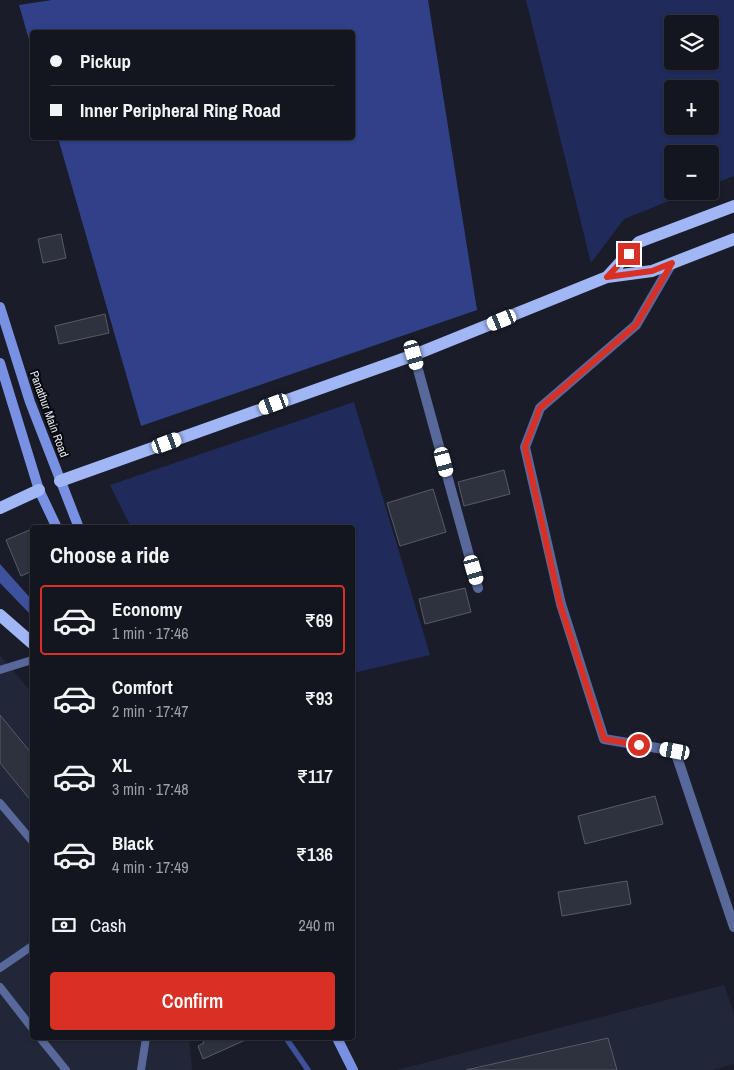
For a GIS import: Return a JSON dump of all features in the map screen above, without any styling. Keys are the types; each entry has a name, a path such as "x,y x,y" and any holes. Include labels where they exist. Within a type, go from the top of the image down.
{"main road":[{"path":"607,277 639,242 734,206"},
{"path":"60,481 414,355 607,277 652,271 734,239"},
{"path":"0,508 39,490"},
{"path":"0,615 30,642"}],"street":[{"path":"672,263 636,325 540,408 525,447 560,604 604,739 675,751 734,927"},
{"name":"Panathur Main Road","path":"0,307 30,402 78,525"},
{"path":"414,355 478,588"},
{"path":"0,363 39,490 56,525"},
{"path":"339,1040 353,1070"}],"lane":[{"path":"0,670 30,661"},
{"path":"0,803 30,839"},
{"path":"0,968 30,947"},
{"path":"0,987 30,1025"},
{"path":"42,1040 66,1070"},
{"path":"141,1070 146,1040"}],"shaded area":[{"path":"52,0 428,0 477,310 141,426 59,140 355,140 355,30 30,30 30,43 19,5"},
{"path":"526,0 734,0 734,176 719,182 719,145 664,145 664,200 672,200 624,219 591,263"},
{"path":"354,402 430,655 355,673 355,525 130,525 110,485"},
{"path":"0,564 30,598 30,614 0,583"},
{"path":"0,655 30,691 30,1040 189,1040 192,1070 0,1070"},
{"path":"724,985 734,1014 734,1064 713,1070 397,1070"}],"building":[{"path":"61,234 66,258 43,263 38,239"},
{"path":"105,314 109,333 59,344 55,326"},
{"path":"504,470 510,494 464,506 458,482"},
{"path":"433,489 446,532 400,546 387,503"},
{"path":"30,530 30,572 21,576 6,540"},
{"path":"465,588 471,612 425,624 419,599"},
{"path":"0,715 30,752 30,800 0,763"},
{"path":"655,796 663,824 585,844 578,816"},
{"path":"627,881 631,904 562,916 558,892"},
{"path":"608,1038 617,1070 466,1070"},
{"path":"202,1040 246,1040 203,1059 198,1046 204,1043"}],"waterway":[{"path":"287,1040 308,1070"}],"route":[{"path":"629,254 607,277 652,271 672,263 636,325 540,408 525,447 560,604 604,739 639,745"}]}
